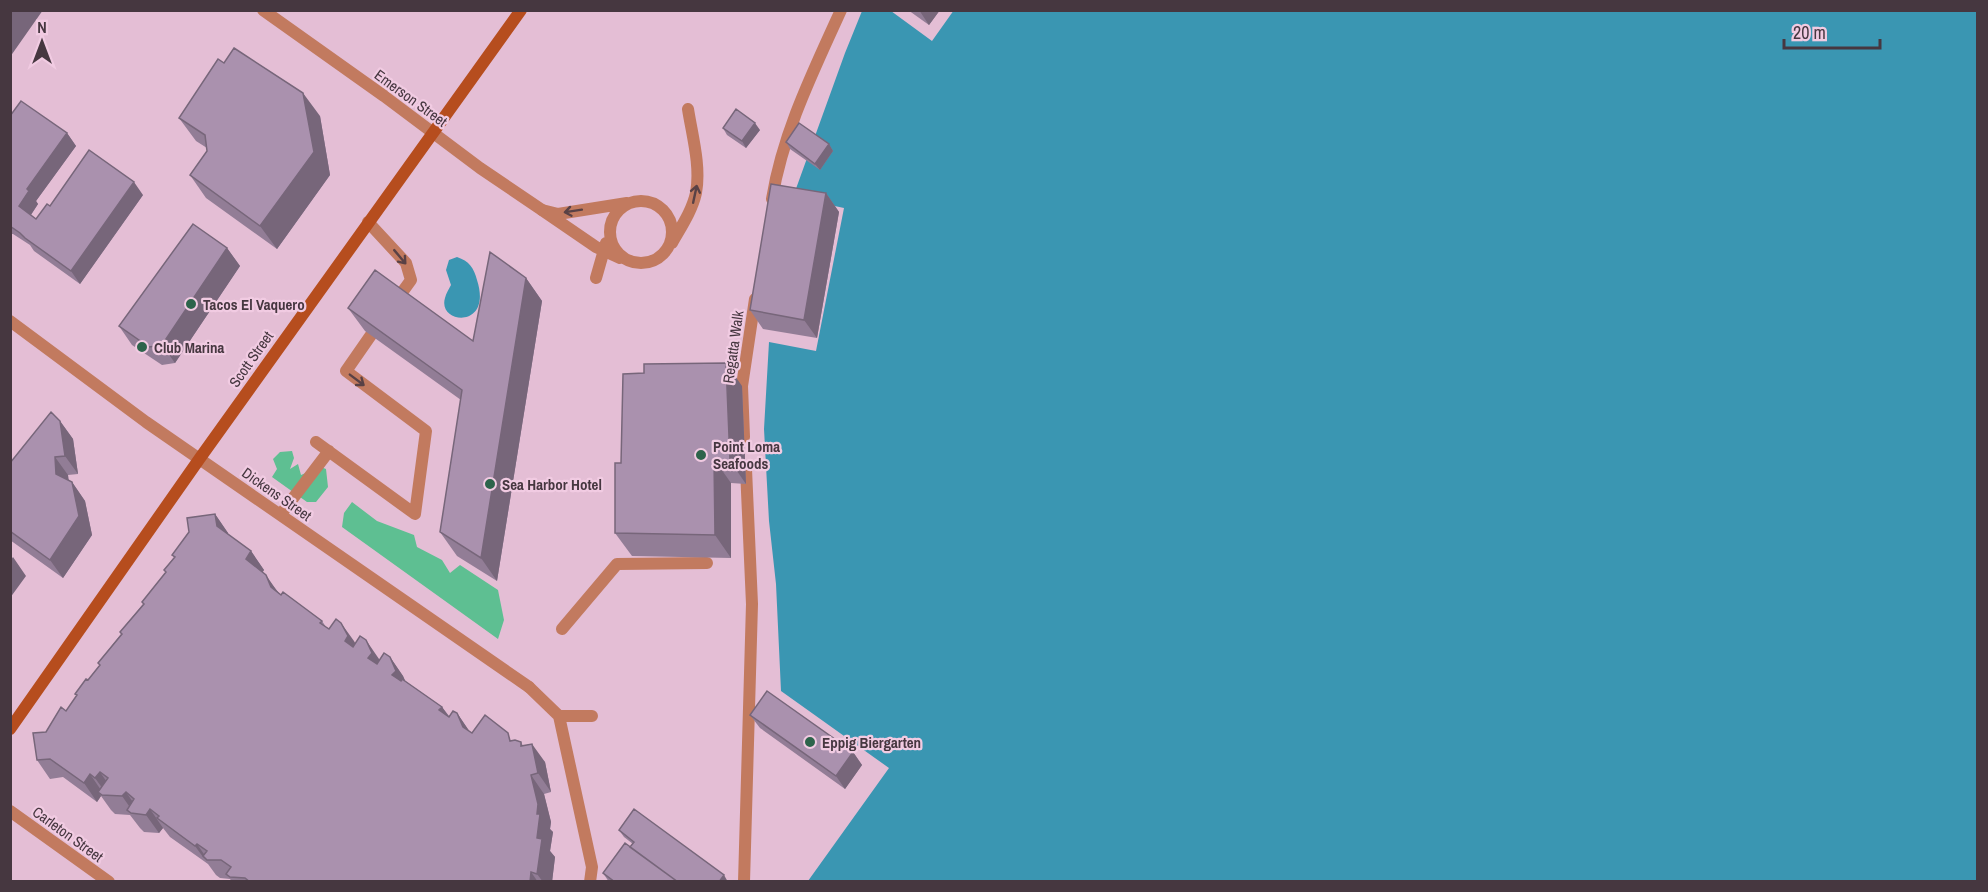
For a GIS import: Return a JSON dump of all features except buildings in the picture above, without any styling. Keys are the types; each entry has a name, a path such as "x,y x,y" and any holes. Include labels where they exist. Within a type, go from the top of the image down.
{"main road":[{"name":"Scott Street","path":"10,729 200,458 521,10"}],"street":[{"name":"Emerson Street","path":"263,10 542,210 604,250 627,261"},
{"path":"771,207 779,164 798,107 841,10"},
{"path":"609,230 611,242 617,253 627,261 639,264 651,262 662,256 669,247 688,214 696,191 697,169 688,109"},
{"path":"542,210 558,214 631,202 650,202 665,211 671,222 673,234 669,247"},
{"path":"580,235 594,258 596,278 616,213 631,202"},
{"path":"368,222 406,263 411,280 398,298"},
{"name":"Regatta Walk","path":"744,882 752,604 742,386 757,288"},
{"name":"Dickens Street","path":"10,321 146,422 529,687 559,716"},
{"path":"316,442 415,514 426,431 346,371 371,336"},
{"path":"281,514 329,451"},
{"path":"562,628 617,564 707,563"},
{"path":"590,882 592,867 559,716 591,716"},
{"name":"Carleton Street","path":"10,811 109,882"}],"green space":[{"path":"292,451 294,458 290,469 298,464 301,475 308,472 313,464 326,469 328,487 316,502 307,502 272,477 277,469 273,459 280,452"},
{"path":"352,502 377,521 414,535 417,547 442,560 450,573 460,565 498,590 504,620 498,639 342,527 344,513"}],"water":[{"path":"954,10 1977,11 1977,881 808,881 889,768 781,691 776,584 769,521 764,429 769,342 816,351 844,208 793,197 862,11 891,11 932,41"},
{"path":"457,257 473,269 480,296 478,308 472,315 464,318 449,313 445,307 445,296 451,285 446,270 449,260"}],"place":[{"name":"Tacos El Vaquero","path":"191,304"},
{"name":"Club Marina","path":"142,347"},
{"name":"Point Loma Seafoods","path":"701,455"},
{"name":"Sea Harbor Hotel","path":"490,484"},
{"name":"Eppig Biergarten","path":"810,742"}]}
